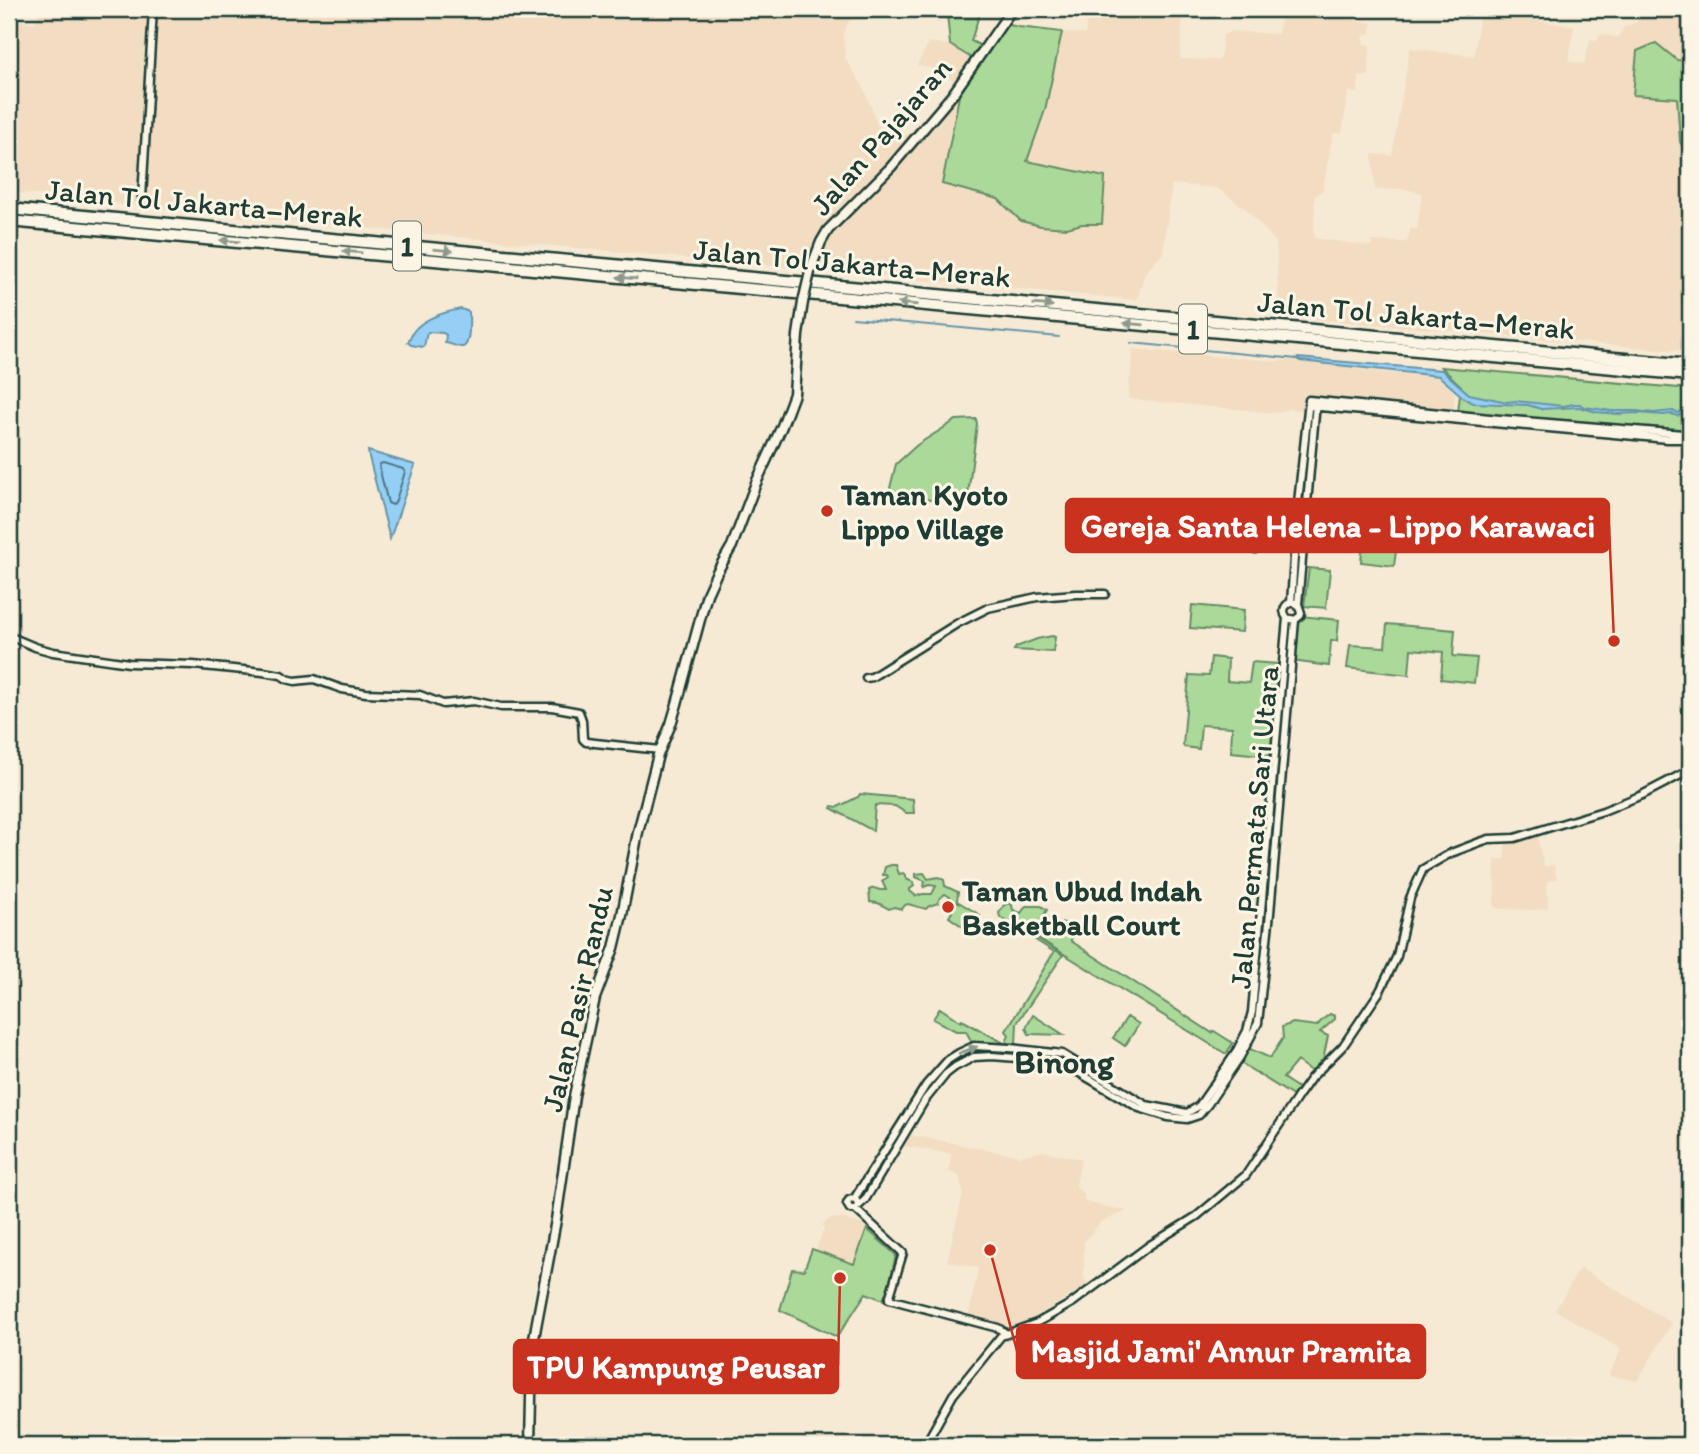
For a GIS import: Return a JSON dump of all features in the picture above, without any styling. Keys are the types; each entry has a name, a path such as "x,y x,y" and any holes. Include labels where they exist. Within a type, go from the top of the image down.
{"highway":[{"name":"Jalan Tol Jakarta–Merak","path":"9,209 1690,365"},
{"name":"Jalan Tol Jakarta–Merak","path":"9,221 1690,375"}],"main road":[{"name":"Jalan Pajajaran","path":"717,572 732,547 794,394 803,302 811,268 821,242 828,230 891,167 953,94 1012,9"},
{"name":"Jalan Pasir Randu","path":"530,1445 534,1340 556,1220 574,1096 595,998 614,948 638,832 660,750 671,724 701,612 717,572"}],"street":[{"path":"142,198 153,9"},
{"path":"1294,604 1284,608 1284,614 1291,619 1300,617 1301,613 1294,604 1314,404 1688,435"},
{"path":"866,678 872,677 958,623 988,608 1046,595 1105,594"},
{"name":"Jalan Permata Sari Utara","path":"1097,1075 1139,1108 1187,1119 1199,1115 1208,1104 1240,1057 1249,1034 1258,1023 1291,619"},
{"path":"9,636 53,652 129,663 263,672 295,681 319,681 344,690 380,695 420,695 451,705 474,701 501,707 552,707 577,711 581,716 585,741 660,750"},
{"path":"925,1445 953,1395 1004,1335 1037,1323 1072,1303 1150,1245 1197,1216 1246,1174 1311,1078 1343,1046 1380,991 1397,956 1410,898 1423,869 1451,853 1489,839 1515,838 1603,811 1642,795 1690,770"},
{"path":"1004,1335 998,1328 889,1299 902,1252 856,1204 865,1200 931,1079 948,1060 959,1053 974,1046 1062,1054 1097,1075"},
{"path":"1009,1057 1010,1048"},
{"path":"923,1098 955,1067 976,1057 1056,1061 1097,1075"},
{"path":"948,1060 955,1067"},
{"path":"1690,1412 1690,1445"}],"shaded area":[{"path":"41,9 856,9 843,33 846,60 863,86 878,125 885,132 897,136 908,134 942,104 956,82 932,69 917,65 929,42 950,45 978,62 942,183 998,199 1021,221 1067,228 1101,223 1027,162 1045,110 1062,32 1085,34 1088,9 1174,9 1172,14 1183,15 1180,59 1220,60 1223,35 1231,31 1278,34 1281,16 1332,16 1372,23 1371,33 1364,36 1363,44 1370,45 1369,76 1359,77 1358,93 1348,92 1342,133 1333,133 1323,190 1315,196 1314,238 1371,246 1372,241 1407,242 1410,229 1417,229 1422,193 1403,189 1375,190 1372,154 1392,155 1410,48 1474,56 1480,12 1574,26 1569,61 1584,64 1590,39 1598,40 1600,34 1618,37 1624,27 1637,22 1637,9 1666,9 1664,14 1674,19 1690,19 1690,61 1677,60 1656,43 1633,95 1677,98 1680,142 1690,159 1690,286 1686,289 1679,351 1279,316 1276,242 1246,209 1217,188 1172,184 1163,254 1145,273 1137,300 242,217 9,192 9,19 35,23"},
{"path":"1133,349 1276,361 1295,360 1439,377 1455,393 1454,409 1307,396 1302,410 1289,409 1275,413 1128,399"},
{"path":"1537,835 1544,866 1554,865 1557,879 1547,881 1548,908 1533,910 1494,907 1495,859 1505,859 1505,844"},
{"path":"911,1135 1020,1156 1043,1151 1081,1159 1076,1187 1084,1194 1085,1202 1127,1211 1101,1222 1084,1242 1084,1279 1090,1285 1027,1323 1001,1327 968,1318 978,1268 947,1261 963,1193 959,1176 949,1172 951,1154 904,1146"},
{"path":"839,1218 862,1224 867,1229 854,1264 816,1250 824,1228 822,1225 829,1219"},
{"path":"1580,1268 1672,1323 1637,1381 1610,1376 1620,1352 1619,1348 1555,1310"}],"green space":[{"path":"934,9 981,9 971,41 988,49 1005,24 1062,32 1045,110 1027,161 1105,177 1102,224 1082,224 1067,228 1021,221 998,199 942,184 960,91 978,62 950,45 947,14 931,16"},
{"path":"1656,43 1677,60 1690,61 1690,159 1680,142 1677,98 1633,95 1637,51"},
{"path":"1441,367 1690,389 1690,430 1458,412 1461,386"},
{"path":"976,419 967,503 888,496 896,464 917,445 956,420"},
{"path":"1168,502 1289,512 1287,534 1259,532 1256,554 1223,550 1225,528 1165,523"},
{"path":"1331,519 1408,526 1406,545 1397,544 1394,566 1361,562 1363,542 1328,538"},
{"path":"1309,568 1330,570 1326,608 1304,606"},
{"path":"1192,605 1244,610 1242,632 1190,628"},
{"path":"1300,616 1339,620 1337,641 1331,641 1329,666 1291,661 1295,620"},
{"path":"1387,624 1455,630 1453,656 1477,658 1474,683 1441,679 1443,652 1411,649 1409,675 1347,668 1350,645 1385,647"},
{"path":"1055,637 1053,652 1014,650 1037,639"},
{"path":"1211,657 1228,659 1227,681 1249,683 1252,662 1278,664 1271,756 1231,752 1232,727 1201,725 1199,749 1184,747 1189,675 1209,676"},
{"path":"860,794 913,799 914,813 906,813 895,806 875,805 873,831 831,808 838,807"},
{"path":"896,865 899,874 903,873 906,879 913,882 914,886 910,891 916,896 932,894 936,886 924,887 925,881 916,877 916,874 924,873 928,879 938,877 944,880 945,886 958,892 957,901 980,915 969,931 949,917 952,912 942,905 950,897 945,894 938,903 926,909 908,904 902,909 889,909 870,902 869,890 886,890 882,881 888,877 883,875 885,867"},
{"path":"1009,903 1013,910 1021,913 1026,906 1041,906 1047,910 1044,915 1048,918 1054,917 1055,924 1065,923 1077,929 1071,941 1212,1033 1214,1031 1233,1043 1226,1054 1020,927 1063,955 1017,1023 1016,1044 1006,1043 1009,1035 1006,1031 1054,952 1000,917 999,913 1004,905"},
{"path":"940,1008 961,1022 962,1020 1004,1043 972,1043 966,1031 956,1031 933,1019"},
{"path":"1330,1014 1335,1016 1335,1019 1320,1032 1328,1036 1323,1060 1312,1072 1297,1061 1283,1078 1298,1088 1293,1096 1239,1062 1248,1048 1270,1058 1283,1038 1282,1027 1293,1023 1317,1026"},
{"path":"1033,1015 1064,1035 1029,1034 1026,1028"},
{"path":"1127,1017 1139,1024 1125,1046 1113,1038"},
{"path":"867,1229 896,1255 883,1300 866,1293 837,1337 780,1310 792,1269 804,1270 812,1249 854,1264"}],"water":[{"path":"461,309 469,312 468,336 463,347 445,343 446,335 443,333 428,332 423,347 408,342 417,327 428,319"},
{"path":"1298,358 1442,370 1469,394 1507,402 1563,406 1580,404 1612,411 1690,411 1677,416 1618,414 1580,407 1541,409 1528,405 1473,403 1439,376 1300,361"},
{"path":"368,451 415,465 390,539 369,457"}],"waterway":[{"path":"853,318 1059,337"},
{"path":"1131,343 1297,359"}],"place":[{"name":"Taman Kyoto Lippo Village","path":"827,511"},
{"name":"Gereja Santa Helena - Lippo Karawaci","path":"1614,641"},
{"name":"Taman Ubud Indah Basketball Court","path":"948,907"},
{"name":"Masjid Jami' Annur Pramita","path":"990,1250"},
{"name":"TPU Kampung Peusar","path":"840,1278"}],"district":[{"name":"Binong","path":"1064,1061"}]}
